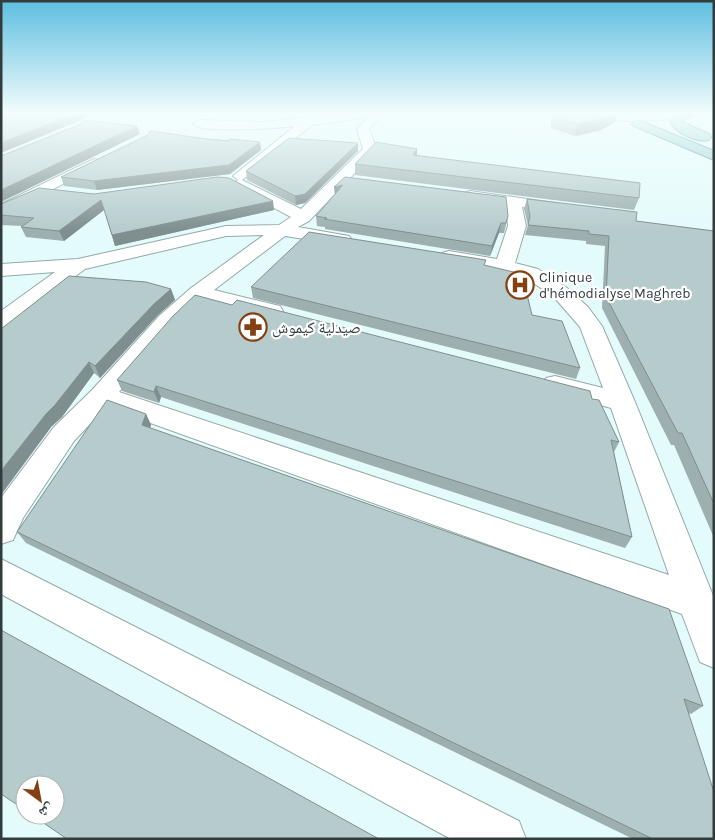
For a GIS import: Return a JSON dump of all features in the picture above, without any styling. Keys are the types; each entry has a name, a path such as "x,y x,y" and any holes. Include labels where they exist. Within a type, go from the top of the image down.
{"street":[{"path":"268,152 230,181 303,217"},
{"path":"1,530 10,512 64,434 101,396 167,321 198,292 282,230 303,217 367,152"},
{"path":"1,210 110,155"},
{"path":"340,179 359,181"},
{"path":"41,190 69,194"},
{"path":"453,193 581,210"},
{"path":"504,266 517,226 514,201"},
{"path":"1,270 78,265 226,231 251,229 282,230 369,244"},
{"path":"427,254 519,269 542,279 560,292 591,326 622,402 714,648"},
{"path":"1,321 78,265"},
{"path":"1,278 28,300"},
{"path":"198,292 294,317"},
{"path":"535,379 622,402"},
{"path":"101,396 695,601"},
{"path":"1,575 501,839"}],"building":[{"path":"11,152 81,152 1,190 1,156"},
{"path":"112,152 246,152 229,165 94,181 61,177"},
{"path":"270,152 348,152 305,194 295,196 246,171"},
{"path":"366,152 415,152 413,155 640,183 639,198 355,164"},
{"path":"217,177 229,178 273,201 112,235 101,200 59,231 21,227 34,218 1,215 1,204 39,188 94,194"},
{"path":"345,177 506,197 508,216 506,223 501,223 492,246 324,219 327,218 316,216 343,185 334,187"},
{"path":"527,199 637,212 636,221 714,231 714,504 682,433 678,433 606,297 609,236 589,234 589,231 528,225 530,216"},
{"path":"309,232 486,260 484,265 522,274 532,315 562,321 580,368 251,287"},
{"path":"69,276 146,282 171,289 154,304 95,366 89,362 1,471 1,329"},
{"path":"195,295 232,305 237,300 590,391 592,399 599,400 619,442 611,440 632,537 156,386 154,392 117,380 173,316"},
{"path":"107,400 146,414 142,425 669,609 703,706 684,699 714,792 714,839 653,839 17,532"},
{"path":"1,630 379,839 67,839 47,825 65,825 65,775 15,775 15,803 1,794"}],"place":[{"name":"Clinique d'hémodialyse Maghreb","path":"520,285"},
{"name":"صيدلية كيموش","path":"253,327"}]}
